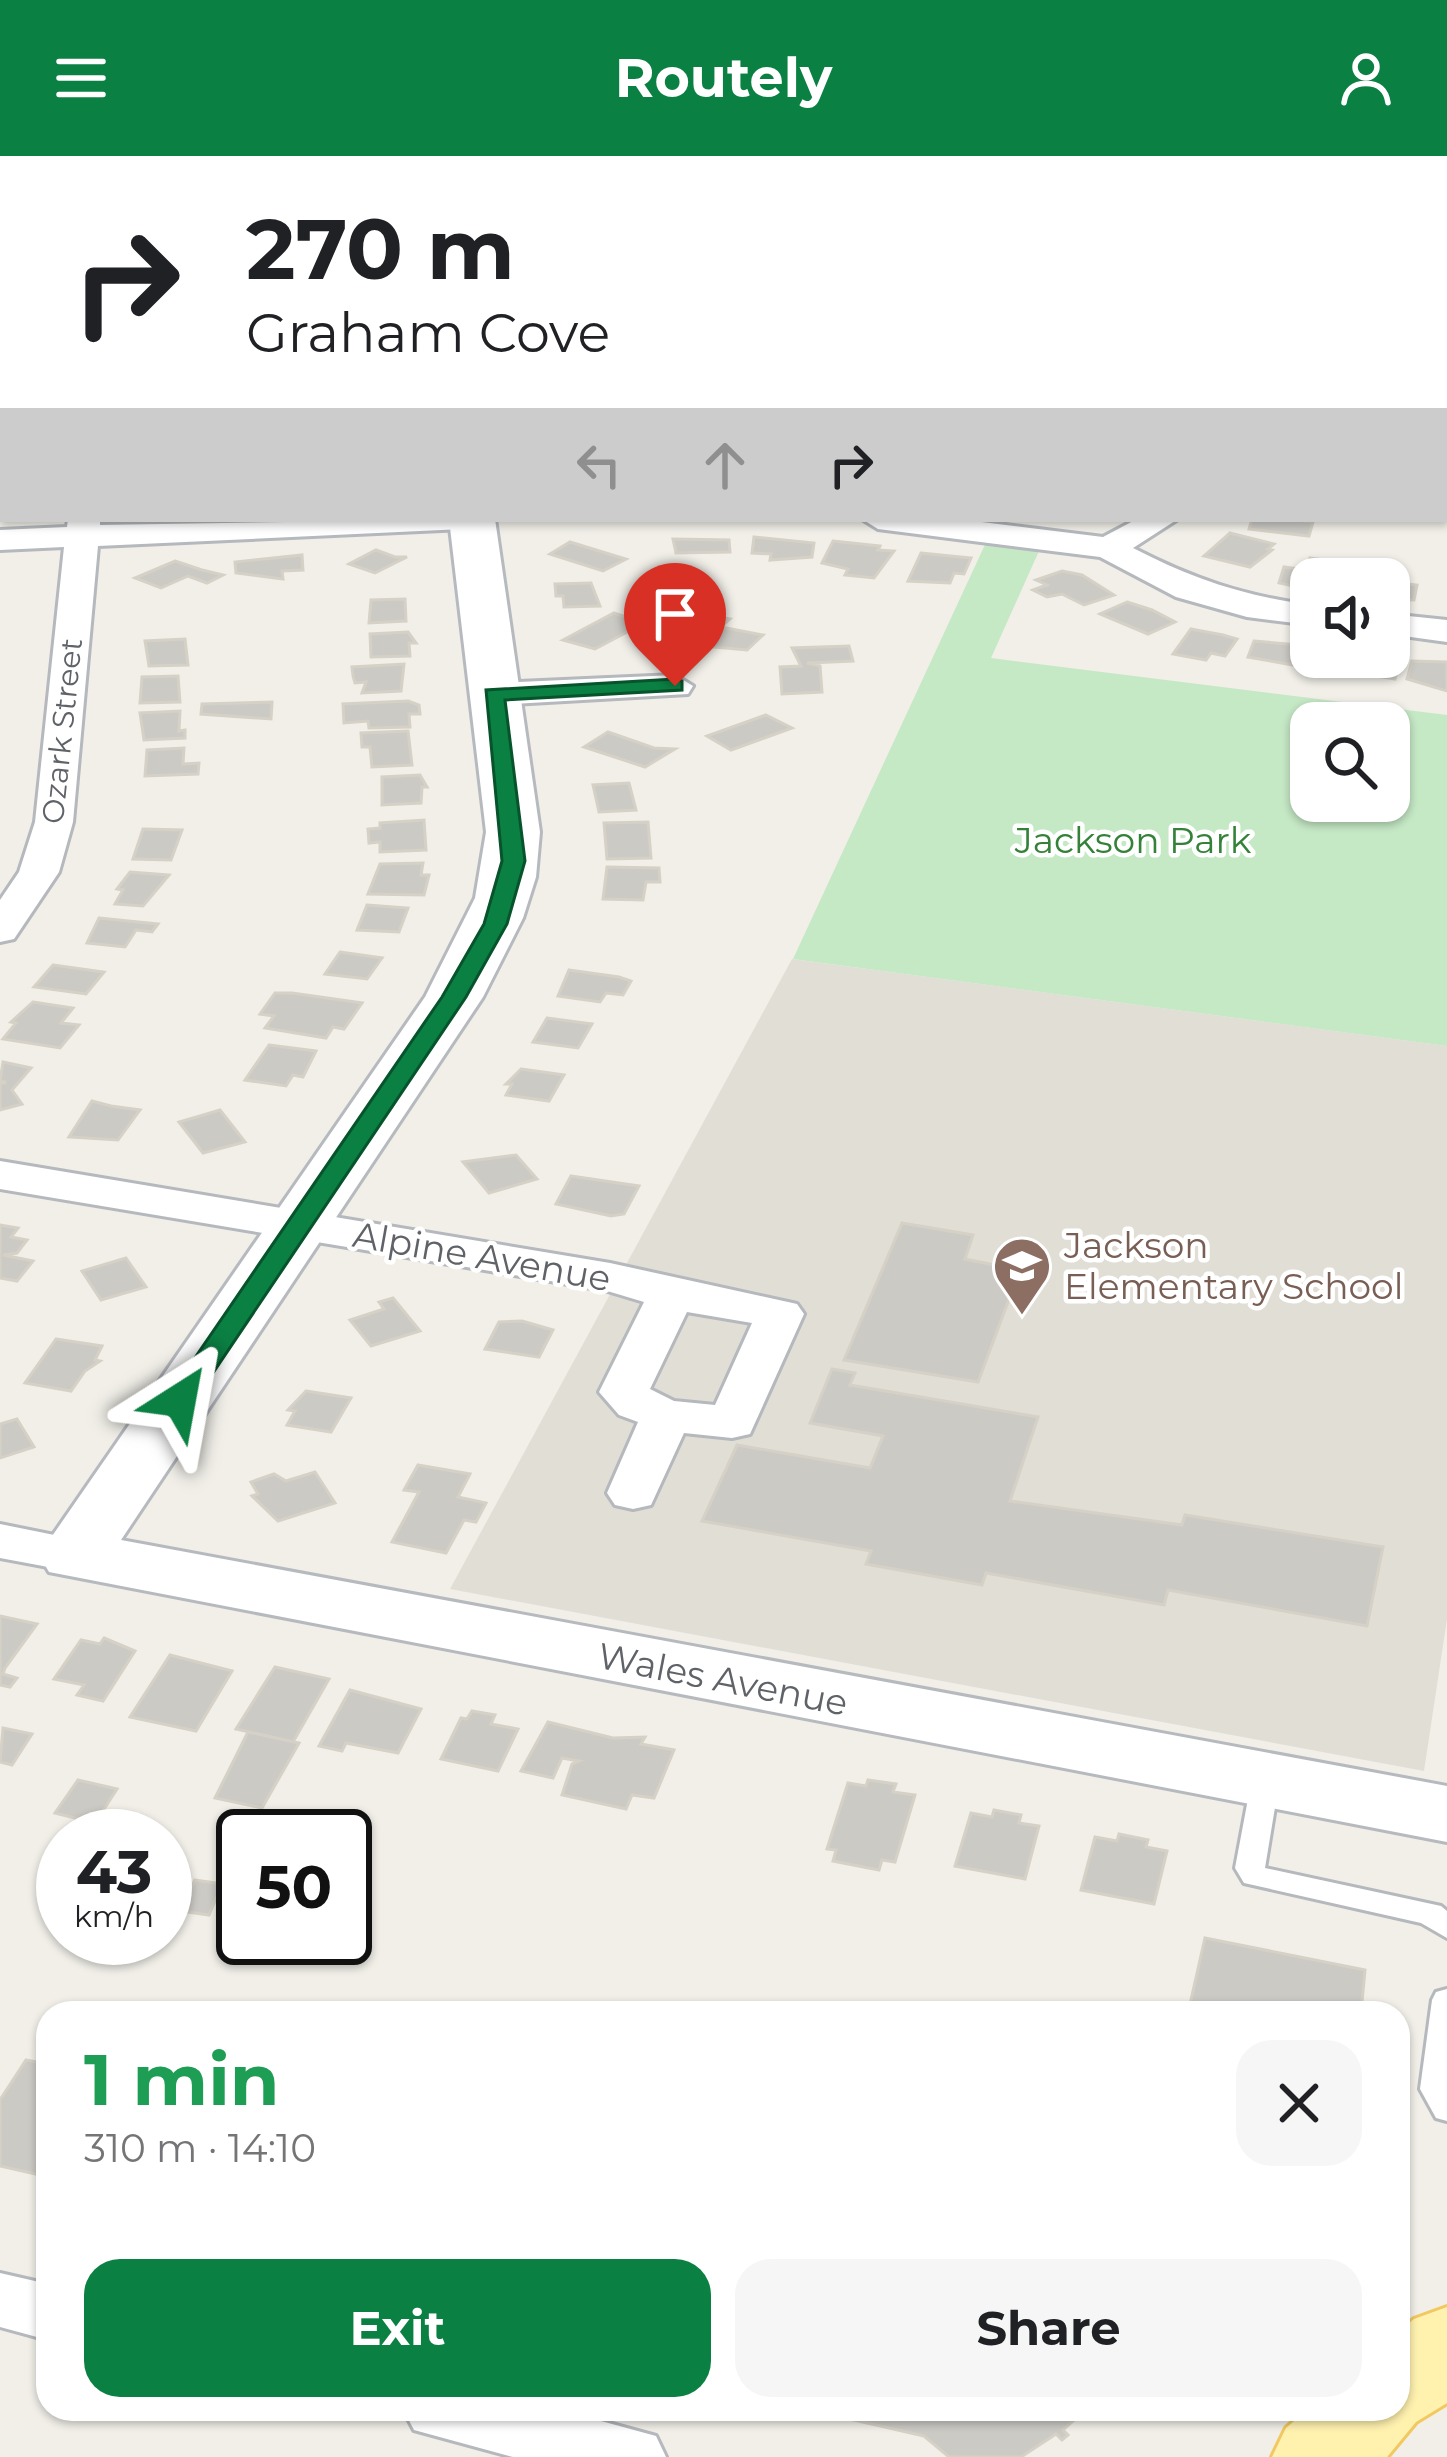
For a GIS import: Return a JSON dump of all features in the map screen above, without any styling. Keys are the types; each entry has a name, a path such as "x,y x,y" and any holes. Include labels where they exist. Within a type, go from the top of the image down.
{"main road":[{"path":"75,1555 454,997 501,908 514,861 513,832 472,522"},
{"name":"Wales Avenue","path":"75,1555 1265,1784 1447,1814"},
{"path":"1410,2378 1447,2346"},
{"path":"1320,2457 1361,2421"}],"street":[{"path":"0,540 83,527 320,522"},
{"path":"902,522 1108,548 1188,590 1247,607 1290,612"},
{"path":"1108,548 1156,522"},
{"name":"Ozark Street","path":"0,930 38,872 54,822 83,527"},
{"path":"1410,627 1447,631"},
{"path":"494,694 675,686"},
{"name":"Alpine Avenue","path":"0,1174 610,1276 671,1295 780,1314 732,1423 666,1415"},
{"path":"633,1493 666,1415 637,1404 624,1392 671,1295"},
{"name":"Wales Avenue","path":"0,1541 75,1555"},
{"path":"0,2300 36,2309"},
{"path":"486,2421 631,2457"}],"lane":[{"path":"1265,1784 1250,1868 1254,1876 1430,1914 1447,1927"},
{"path":"1447,2000 1436,2089 1447,2109"}],"shaded area":[{"name":"Jackson Elementary School","path":"792,959 1447,1046 1447,1619 1424,1771 450,1589"}],"green space":[{"name":"Jackson Park","path":"989,536 1043,542 991,658 1343,702 1290,702 1290,822 1410,822 1410,710 1447,715 1447,1046 793,959"}],"building":[{"path":"1251,522 1313,522 1309,536 1249,529"},
{"path":"1230,533 1274,544 1250,567 1204,556"},
{"path":"754,537 814,543 812,557 770,560 771,554 752,553"},
{"path":"673,539 729,540 730,552 676,553"},
{"path":"833,541 894,551 874,578 845,575 848,569 822,563"},
{"path":"570,542 626,559 603,571 550,554"},
{"path":"376,550 407,557 375,573 349,564"},
{"path":"921,553 971,558 964,574 954,573 950,583 908,581"},
{"path":"302,555 303,570 282,571 283,579 236,573 235,562"},
{"path":"175,561 223,575 207,583 188,576 161,588 135,578"},
{"path":"1284,567 1290,568 1290,585 1279,583"},
{"path":"1062,571 1082,575 1114,595 1084,605 1062,594 1047,597 1033,590 1047,585 1036,580"},
{"path":"591,583 600,606 564,607 563,596 556,596 555,584"},
{"path":"405,599 406,621 369,623 371,600"},
{"path":"1127,602 1175,622 1148,634 1100,614"},
{"path":"614,613 644,623 595,649 563,640"},
{"path":"697,613 730,619 721,627 763,635 747,650 703,646 707,642 686,638 697,627 685,624"},
{"path":"1191,629 1237,639 1225,656 1211,653 1206,660 1173,654"},
{"path":"408,632 416,643 409,643 410,656 371,657 370,634"},
{"path":"185,639 188,665 149,666 145,641"},
{"path":"1254,641 1290,644 1290,665 1248,657"},
{"path":"849,646 853,661 807,663 820,666 822,692 782,694 780,667 801,666 792,648"},
{"path":"1412,661 1447,662 1447,691 1407,679"},
{"path":"404,664 401,691 362,693 366,682 355,683 352,667"},
{"path":"178,676 180,702 140,703 142,677"},
{"path":"408,701 419,705 420,714 409,714 410,727 344,723 343,704"},
{"path":"272,702 271,719 201,714 202,704"},
{"path":"180,711 179,731 185,730 185,738 144,740 140,713"},
{"path":"766,715 792,728 731,750 707,736"},
{"path":"408,731 412,765 372,767 370,747 362,747 361,733"},
{"path":"608,732 654,748 675,749 645,767 584,747"},
{"path":"184,748 183,764 199,763 198,774 145,776 147,750"},
{"path":"420,775 427,787 422,787 421,803 382,805 382,777"},
{"path":"629,783 636,810 599,812 593,785"},
{"path":"424,820 426,850 380,852 380,842 369,843 368,829 380,828 380,823"},
{"path":"648,822 651,858 607,859 604,823"},
{"path":"143,829 182,830 171,860 133,859"},
{"path":"423,863 421,875 429,875 424,895 368,894 380,864"},
{"path":"607,867 659,868 660,882 646,882 643,900 603,899"},
{"path":"130,872 169,875 143,906 115,904 123,890 117,889"},
{"path":"367,905 408,908 399,932 357,930"},
{"path":"99,918 158,924 152,932 136,930 125,947 87,943"},
{"path":"340,952 382,958 367,979 325,974"},
{"path":"53,965 104,972 86,994 34,987"},
{"path":"569,970 631,981 623,995 606,993 600,1002 558,996"},
{"path":"275,993 362,1003 344,1029 333,1027 326,1038 265,1028 274,1016 260,1014"},
{"path":"33,1002 73,1008 61,1023 79,1025 60,1048 3,1039 16,1023 11,1022"},
{"path":"547,1018 592,1024 578,1048 533,1042"},
{"path":"269,1045 316,1051 303,1077 293,1075 286,1086 245,1080"},
{"path":"3,1062 31,1068 12,1090 22,1104 0,1110 0,1084 6,1082 0,1081"},
{"path":"521,1069 564,1075 549,1101 506,1095 512,1084 506,1084"},
{"path":"92,1101 140,1110 118,1140 69,1137"},
{"path":"220,1110 245,1142 203,1153 179,1122"},
{"path":"516,1155 537,1179 489,1193 463,1162"},
{"path":"571,1176 639,1186 624,1214 611,1216 556,1204"},
{"path":"902,1223 973,1235 965,1259 1020,1270 978,1382 844,1360"},
{"path":"0,1225 18,1228 11,1237 27,1240 17,1253 3,1255 33,1261 17,1281 0,1278"},
{"path":"126,1258 146,1287 101,1300 82,1271"},
{"path":"393,1298 420,1331 371,1346 350,1320 384,1309 379,1302"},
{"path":"522,1321 553,1330 539,1357 485,1349 499,1322"},
{"path":"56,1339 102,1346 95,1360 100,1361 85,1371 71,1391 25,1383"},
{"path":"832,1369 855,1373 850,1385 1038,1417 1010,1501 1182,1525 1185,1515 1383,1547 1367,1626 1168,1590 1164,1605 986,1573 982,1585 866,1564 871,1551 702,1521 737,1445 870,1468 883,1436 810,1423"},
{"path":"306,1391 351,1398 331,1432 287,1425 295,1411 288,1410"},
{"path":"17,1419 34,1447 0,1458 0,1424"},
{"path":"418,1465 470,1474 458,1497 486,1503 476,1522 464,1520 446,1553 392,1542 419,1492 404,1490"},
{"path":"315,1472 335,1503 278,1521 252,1496 258,1494 251,1482 274,1474 286,1481"},
{"path":"0,1616 37,1624 5,1668 3,1674 17,1678 10,1687 0,1685"},
{"path":"104,1638 135,1651 103,1701 77,1695 84,1685 54,1679 81,1640 100,1644"},
{"path":"170,1655 232,1671 196,1731 130,1717"},
{"path":"275,1667 329,1679 293,1742 236,1729"},
{"path":"350,1690 421,1709 398,1753 346,1743 342,1751 319,1746"},
{"path":"472,1711 495,1715 491,1724 518,1729 498,1771 441,1759 461,1718 467,1719"},
{"path":"548,1722 613,1738 645,1737 641,1744 674,1750 654,1798 632,1795 626,1809 562,1795 572,1764 579,1761 562,1758 553,1778 521,1771"},
{"path":"3,1728 32,1734 12,1765 0,1762"},
{"path":"248,1732 299,1743 262,1808 215,1798"},
{"path":"78,1780 117,1789 104,1809 58,1809"},
{"path":"868,1780 896,1784 893,1792 915,1795 895,1862 882,1860 879,1870 833,1861 836,1850 827,1849 848,1783 866,1786"},
{"path":"994,1810 1021,1815 1019,1823 1039,1826 1025,1879 955,1866 971,1813 992,1817"},
{"path":"1119,1834 1148,1840 1146,1847 1167,1851 1154,1904 1081,1890 1095,1837 1117,1841"},
{"path":"195,1880 216,1883 209,1915 192,1913"},
{"path":"1205,1938 1365,1970 1362,2001 1191,2001"},
{"path":"26,2060 36,2062 36,2174 0,2166 0,2100"},
{"path":"858,2421 1073,2421 1063,2430 1068,2435 1062,2440 1056,2434 1021,2457 949,2457 924,2436"}],"place":[{"name":"Jackson Elementary School","path":"1022,1317"}],"route":[{"path":"180,1400 454,997 496,924 514,861 494,694 675,686"}]}
